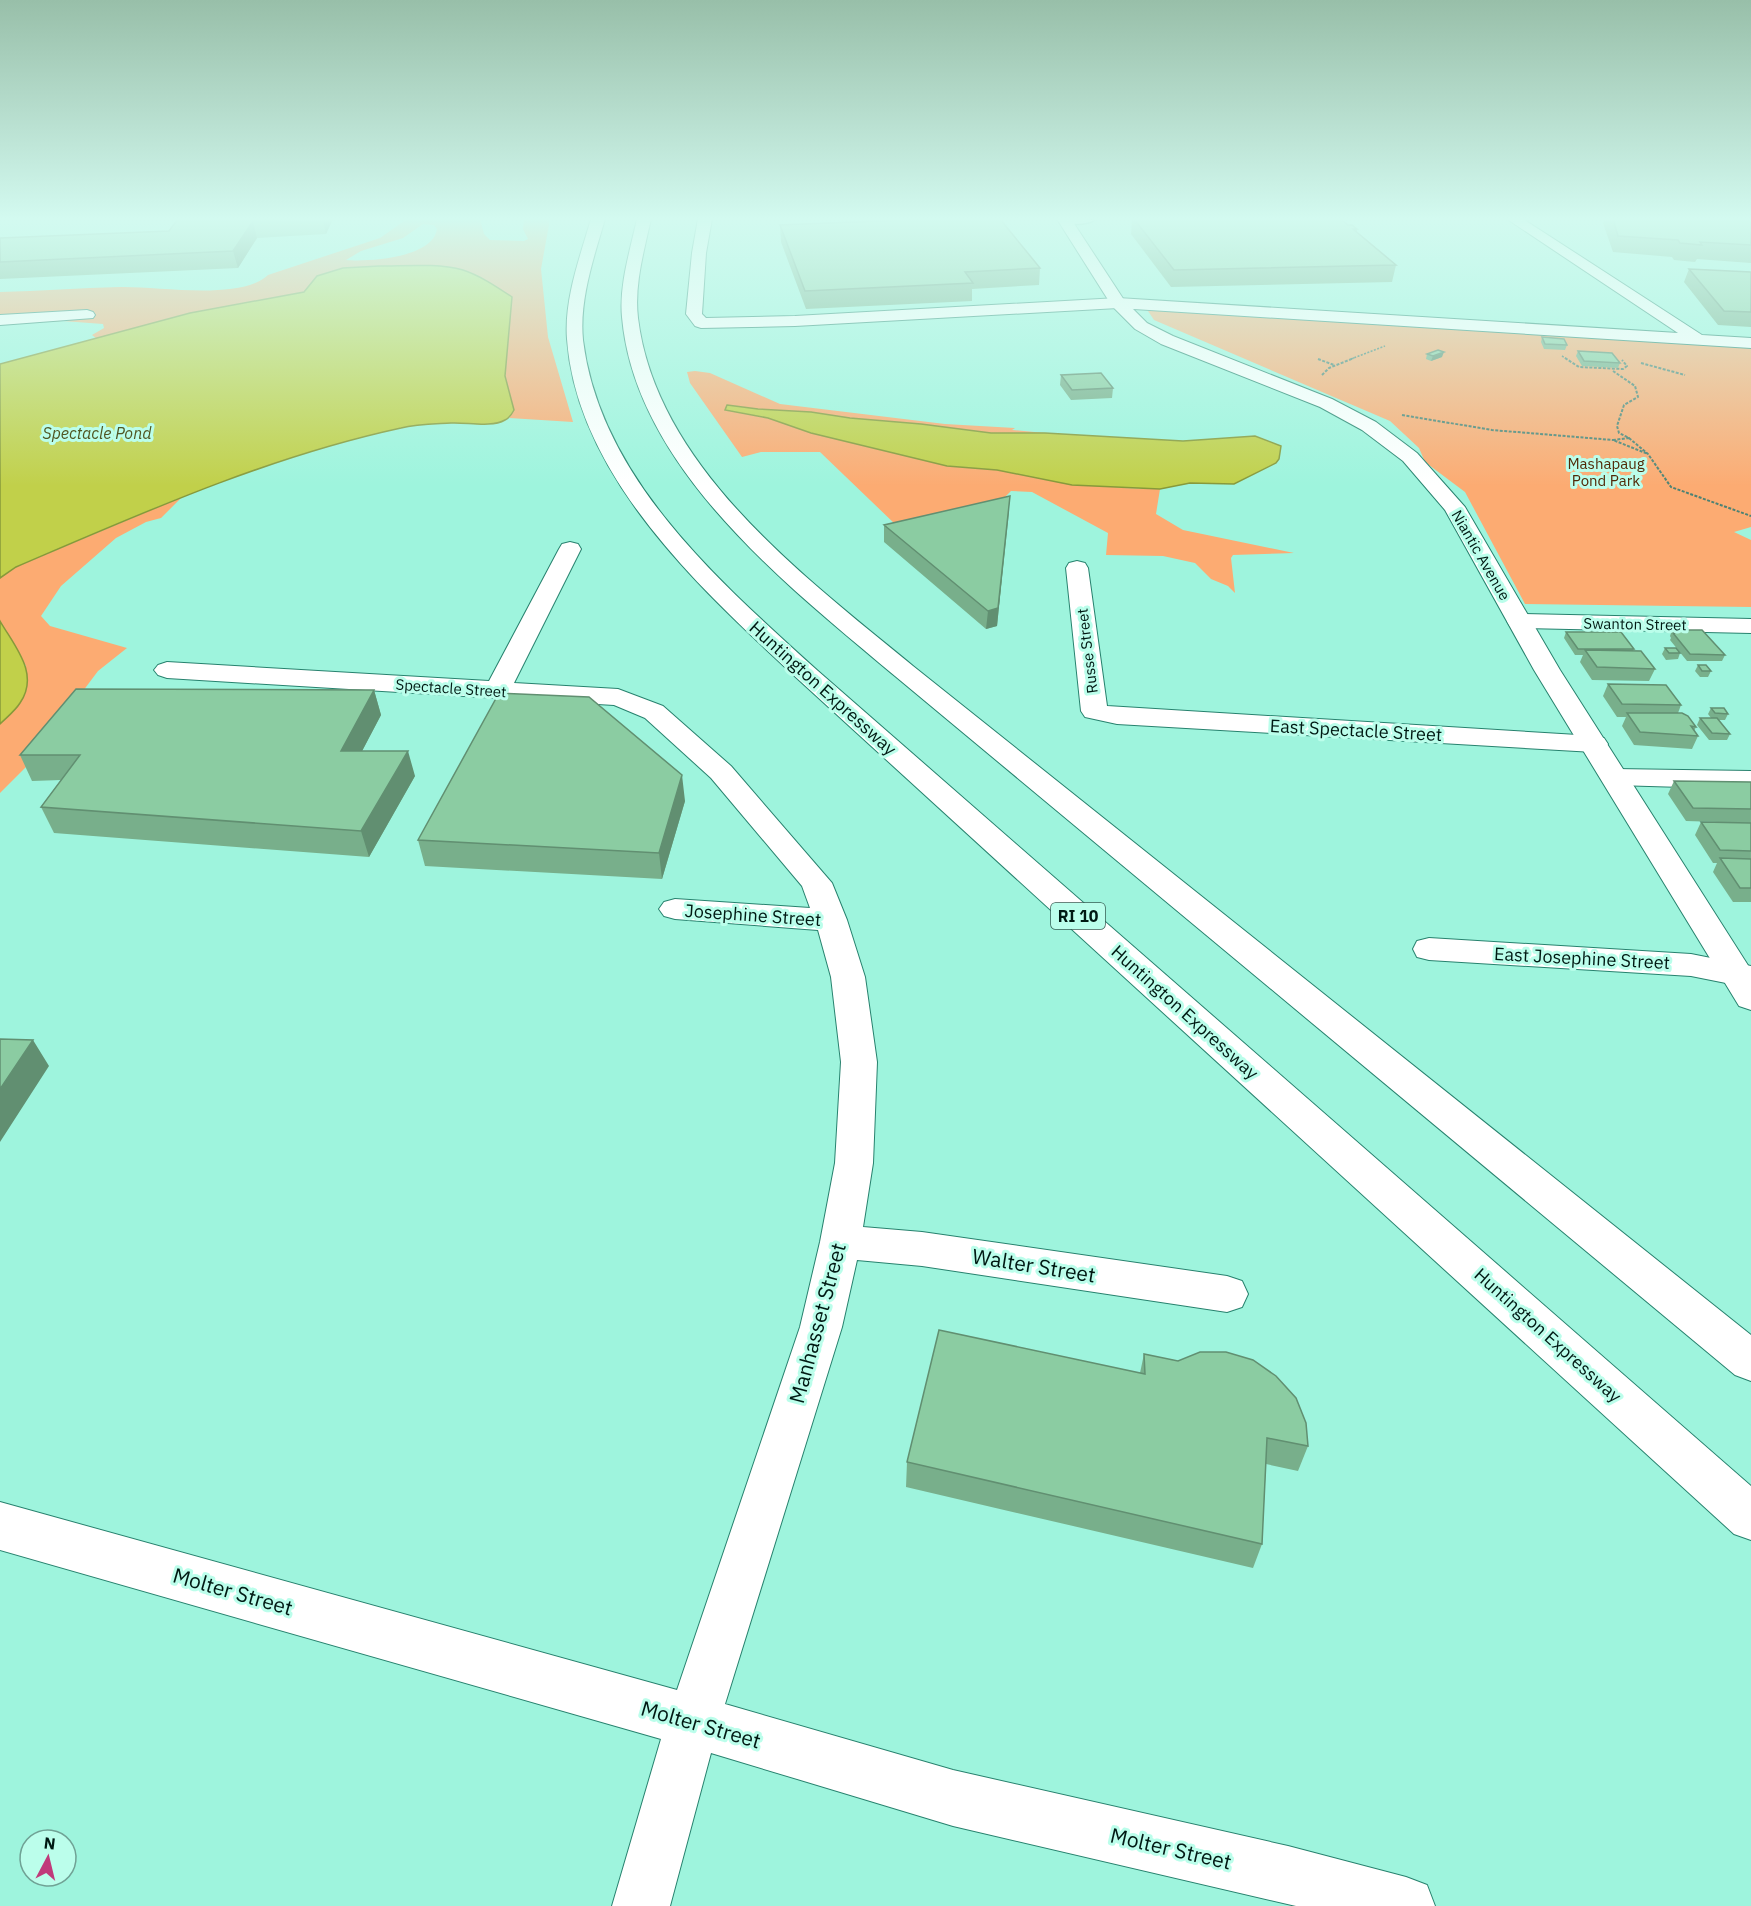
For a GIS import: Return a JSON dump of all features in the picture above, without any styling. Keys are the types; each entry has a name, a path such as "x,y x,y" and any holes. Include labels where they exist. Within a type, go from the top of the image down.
{"main road":[{"name":"Huntington Expressway","path":"576,308 575,341 585,390 595,418 628,479 681,549 760,632 1751,1517"},
{"path":"631,308 633,340 641,372 660,416 678,446 707,485 761,545 801,584 1751,1361"},
{"path":"695,308 694,314 701,323 795,321 1029,308"},
{"name":"Niantic Avenue","path":"1123,308 1141,326 1167,340 1326,403 1369,426 1410,457 1454,507 1547,670 1745,983"},
{"path":"1196,308 1751,343"},
{"path":"1649,308 1698,340"},
{"path":"0,320 87,315"},
{"path":"497,691 570,549"},
{"name":"Russe Street","path":"1077,568 1094,711 1118,716"},
{"name":"Swanton Street","path":"1519,621 1751,626"},
{"name":"Spectacle Street","path":"167,670 618,697 654,712 712,765"},
{"name":"East Spectacle Street","path":"1118,716 1594,744"},
{"name":"Manhasset Street","path":"641,1906 693,1721 821,1327 840,1242 854,1163 859,1062 848,977 831,920 816,883 712,765"},
{"path":"1616,777 1751,780"},
{"name":"Josephine Street","path":"675,909 831,920"},
{"name":"East Josephine Street","path":"1429,949 1691,965 1745,983"},
{"name":"Walter Street","path":"840,1242 921,1249 1227,1294"},
{"name":"Molter Street","path":"0,1526 693,1721 953,1798 1287,1875 1406,1906"}],"path":[{"path":"1322,379 1324,371 1392,343"},
{"path":"1559,354 1579,367 1623,369 1627,366 1620,357 1685,375"},
{"path":"1318,359 1335,366"},
{"path":"1611,369 1635,386 1638,397 1624,405 1617,426 1619,433 1629,438 1648,454 1671,487 1751,516"},
{"path":"1394,414 1492,430 1613,440 1629,438"},
{"path":"1613,440 1648,454"}],"green space":[{"path":"0,308 223,308 167,319 97,339 92,335 104,328 103,324 63,321 0,324"},
{"path":"511,308 545,308 548,337 573,422 509,418 514,410 505,376"},
{"name":"Mashapaug Pond Park","path":"1146,308 1751,346 1751,527 1734,532 1751,540 1751,607 1525,604 1465,492 1425,462 1419,448 1390,421 1154,320"},
{"path":"687,372 710,373 780,404 945,424 1015,428 1012,430 1045,433 991,433 811,412 728,405 725,410 768,418 811,433 947,466 997,470 1123,488 1160,489 1156,514 1183,530 1294,553 1233,555 1231,558 1235,593 1228,586 1211,579 1195,563 1163,556 1106,555 1108,533 1032,492 1011,491 995,507 896,525 820,452 761,452 742,457 690,383"},
{"path":"182,497 161,518 146,522 116,538 61,586 41,616 50,626 127,648 98,671 74,703 48,745 0,793 0,724 20,703 26,666 0,621 0,578 16,567"}],"water":[{"name":"Spectacle Pond","path":"217,308 511,308 505,376 514,410 508,418 493,424 426,424 351,440 302,454 158,507 16,567 0,578 0,364 190,313"},
{"path":"727,405 811,412 991,433 1045,433 1183,441 1255,436 1281,446 1276,463 1234,484 1190,483 1160,489 1072,485 997,470 947,466 811,433 768,418 725,410"},
{"path":"0,621 23,661 27,682 20,703 0,724"}],"building":[{"path":"1721,308 1751,308 1751,312 1724,311"},
{"path":"1542,337 1564,339 1567,345 1545,344"},
{"path":"1438,350 1444,352 1433,356 1427,354"},
{"path":"1578,351 1612,353 1620,363 1584,361"},
{"path":"1101,373 1113,388 1072,390 1061,375"},
{"path":"1010,496 998,608 988,611 884,525"},
{"path":"1672,630 1702,630 1725,655 1690,654"},
{"path":"1566,632 1621,632 1634,649 1578,649"},
{"path":"1665,648 1676,648 1680,653 1669,653"},
{"path":"1585,650 1641,651 1655,669 1597,667"},
{"path":"1698,665 1706,665 1711,671 1702,671"},
{"path":"1608,684 1666,685 1681,705 1622,704"},
{"path":"76,689 374,690 341,751 408,751 361,831 41,807 80,755 20,755"},
{"path":"499,693 589,697 682,775 659,853 418,840"},
{"path":"1711,708 1724,708 1728,714 1715,713"},
{"path":"1627,713 1682,713 1688,716 1696,727 1691,726 1698,736 1640,732"},
{"path":"1700,718 1717,718 1730,734 1712,733"},
{"path":"1674,781 1751,782 1751,809 1693,808"},
{"path":"1701,822 1751,823 1751,851 1720,850"},
{"path":"1720,858 1751,859 1751,888 1740,888"},
{"path":"0,1039 33,1040 0,1089"},
{"path":"939,1330 1145,1374 1144,1354 1178,1361 1200,1352 1226,1352 1253,1360 1276,1376 1296,1398 1306,1423 1308,1446 1267,1438 1262,1544 907,1462"}]}
